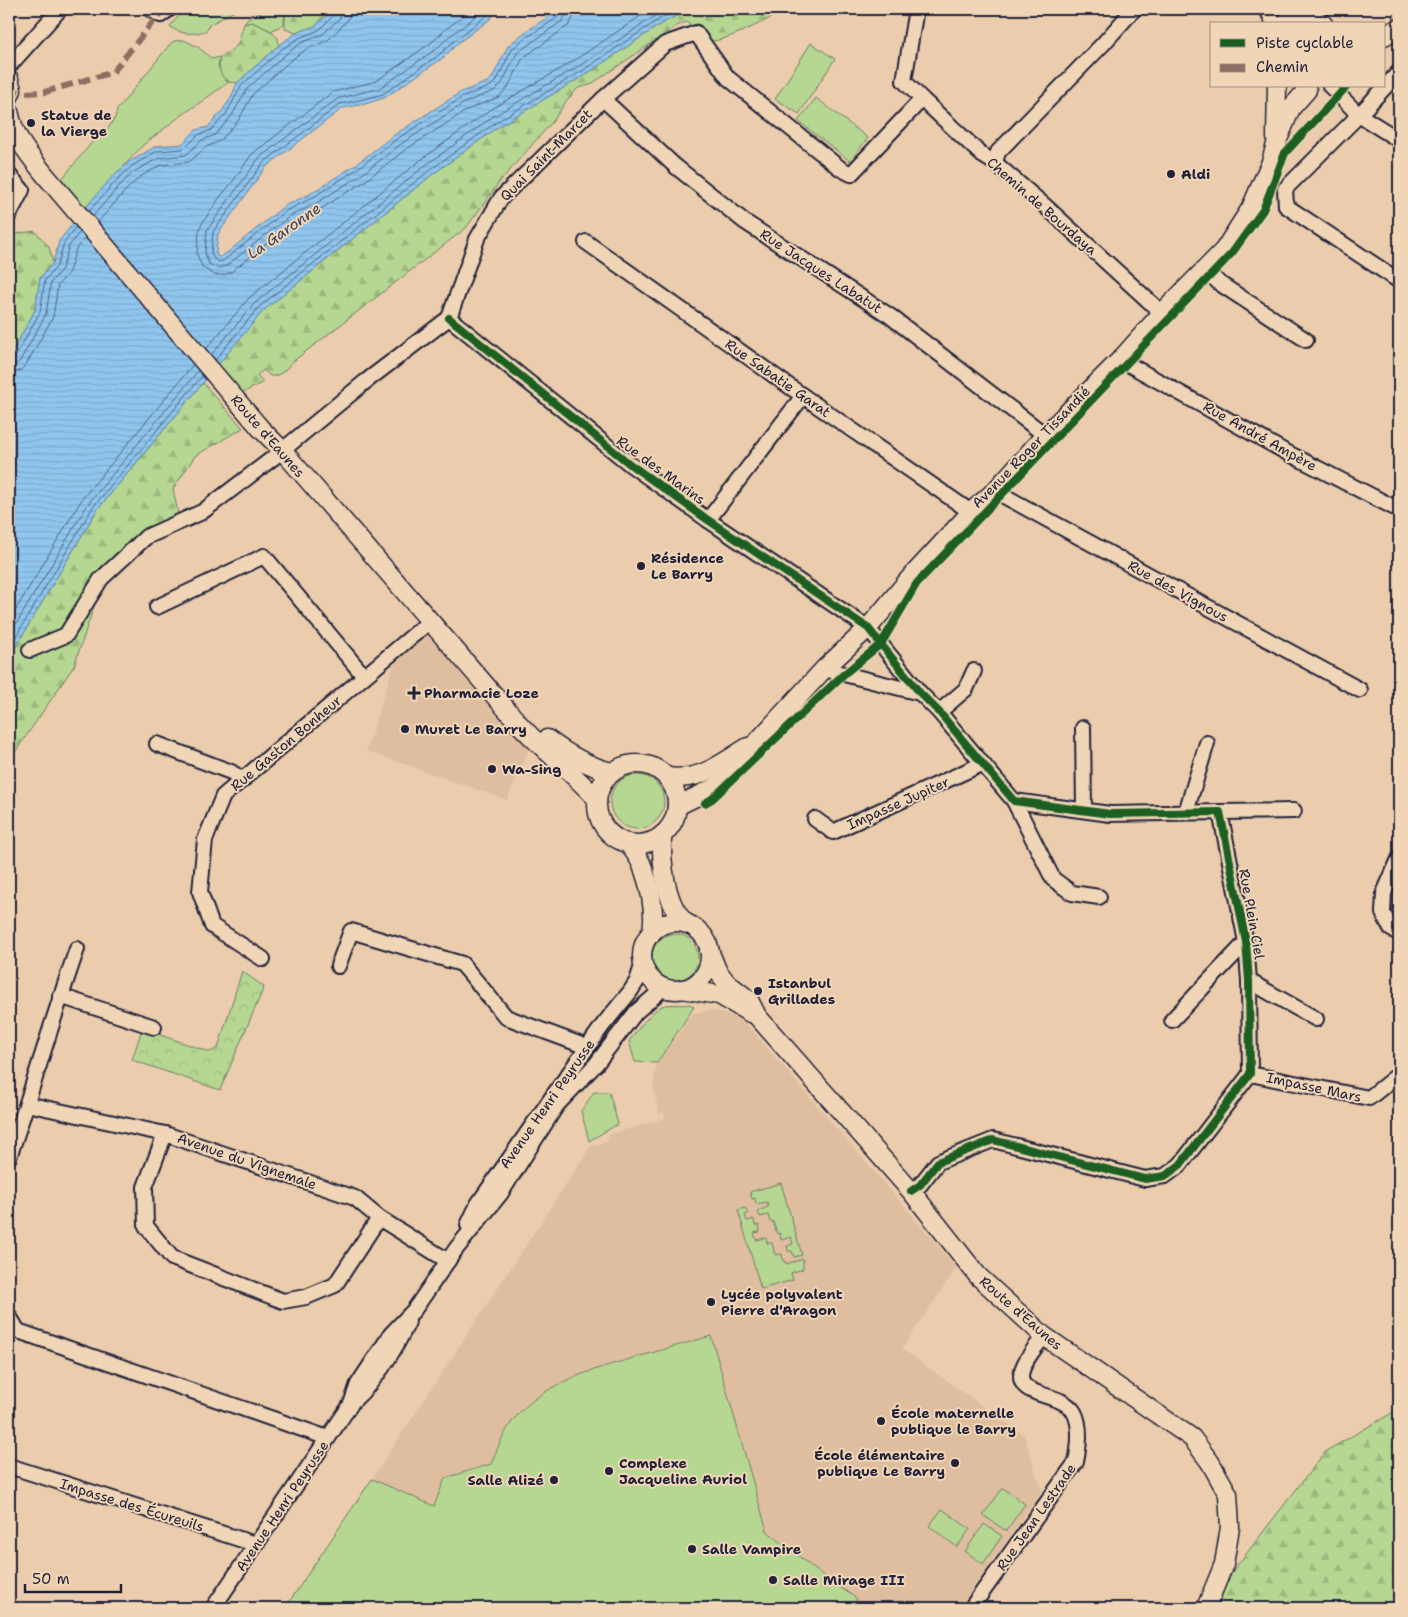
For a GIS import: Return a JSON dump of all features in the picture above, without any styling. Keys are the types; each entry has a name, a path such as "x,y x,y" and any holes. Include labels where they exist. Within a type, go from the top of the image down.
{"main road":[{"path":"1285,22 1298,13 1321,22"},
{"path":"9,79 12,90 9,97"},
{"name":"Avenue Roger Tissandié","path":"1276,144 1275,108 1277,88"},
{"name":"Avenue Roger Tissandié","path":"677,806 716,787 735,770 824,669 868,628 910,578 971,512 995,491 1045,435 1122,358 1162,313 1224,250 1251,208 1291,108 1311,88"},
{"name":"Route d'Eaunes","path":"9,111 14,140 261,428 520,725 539,745 579,779 597,800"},
{"name":"Route d'Eaunes","path":"520,725 588,764 611,772"},
{"name":"Avenue Roger Tissandié","path":"667,777 692,778 708,772 756,744"},
{"path":"636,763 655,768 667,777 674,788 677,806 671,825 662,835 648,842 636,844 619,839 604,827 597,809 597,800 604,782 611,772 626,765 636,763"},
{"path":"628,842 641,862 654,907 651,934 644,945 642,954 643,963 650,977 662,986 673,990 682,989 698,982 704,975 710,958 709,950 702,934 679,918 671,902 661,858 662,835"},
{"path":"651,934 661,926 670,923 687,924"},
{"name":"Route d'Eaunes","path":"709,950 717,970 726,982 749,1000 758,1016 911,1191 978,1276 1044,1336 1192,1438 1210,1462 1228,1494 1230,1527 1224,1564 1206,1608"},
{"name":"Route d'Eaunes","path":"682,989 719,995 758,1016"}],"street":[{"path":"9,66 60,9"},
{"name":"Chemin de Bourdaya","path":"916,9 904,81 982,155 995,163 1162,313"},
{"path":"995,163 998,152 1103,44 1134,9"},
{"path":"1267,9 1273,22"},
{"name":"Quai Saint-Marcet","path":"449,318 477,239 501,198 603,99 665,44 696,33 728,78 841,169 851,174 922,99"},
{"path":"1386,86 1399,72"},
{"path":"1332,88 1359,115 1399,140"},
{"path":"1384,88 1285,190 1286,206 1399,280"},
{"name":"Rue Jacques Labatut","path":"603,99 675,166 745,222 890,316 1045,435"},
{"path":"9,175 22,190 9,215"},
{"name":"Rue Sabatie Garat","path":"586,242 971,512"},
{"path":"1205,269 1219,283 1306,340"},
{"path":"30,650 66,635 101,579 146,537 202,512 282,450 364,382 449,318"},
{"name":"Rue des Marins","path":"449,318 632,466 708,520 868,628"},
{"name":"Rue André Ampère","path":"1122,358 1128,364 1276,446 1399,510"},
{"path":"708,520 803,396"},
{"name":"Rue des Vignous","path":"995,491 1360,690"},
{"path":"157,607 264,556 364,676"},
{"name":"Rue Gaston Bonheur","path":"263,959 212,926 200,892 205,840 223,796 430,620"},
{"path":"868,628 920,693 939,712 1014,801 1052,879 1072,893 1100,897"},
{"path":"824,669 920,693"},
{"path":"939,712 966,689 974,672"},
{"path":"1083,728 1084,810"},
{"path":"1186,812 1207,743"},
{"path":"157,744 231,772 242,780"},
{"name":"Impasse Jupiter","path":"815,819 834,832 982,764"},
{"path":"1014,801 1110,814 1294,811"},
{"name":"Rue Plein Ciel","path":"1220,812 1246,942 1249,980 1250,1074"},
{"path":"1399,859 1384,893 1382,913 1391,929 1399,933"},
{"path":"338,966 351,931 462,964 506,1017 588,1047"},
{"path":"1172,1020 1246,942"},
{"path":"9,1157 77,948"},
{"name":"Avenue Henri Peyrusse","path":"452,1255 478,1204 603,1025 630,992 637,981 643,963"},
{"path":"1249,980 1316,1019"},
{"name":"Avenue Henri Peyrusse","path":"213,1608 350,1404 367,1388 400,1340 414,1310 452,1255 501,1193 557,1105 596,1064 636,1012 657,994 662,986"},
{"path":"60,996 154,1028"},
{"path":"911,1191 920,1185 938,1162 993,1140 1145,1179 1164,1176 1180,1165 1250,1074"},
{"name":"Impasse Mars","path":"1250,1074 1369,1098 1399,1074"},
{"name":"Avenue du Vignemale","path":"27,1104 165,1134 355,1198 379,1218 452,1255"},
{"path":"165,1134 144,1187 146,1226 172,1258 283,1301 306,1297 335,1285 379,1218"},
{"path":"9,1316 18,1331 328,1438"},
{"name":"Rue Jean Lestrade","path":"971,1608 1076,1462 1079,1438 1074,1412 1066,1404 1055,1398 1026,1388 1022,1382 1022,1370 1044,1336"},
{"name":"Impasse des Écureuils","path":"9,1466 255,1544"}],"shaded area":[{"path":"432,630 530,747 507,800 366,751 396,657"},
{"name":"Lycée polyvalent Pierre d'Aragon","path":"711,1010 742,1019 957,1267 902,1349 1024,1435 1042,1491 960,1608 858,1608 853,1605 856,1598 817,1571 767,1531 710,1336 589,1371 559,1384 539,1396 524,1409 502,1436 491,1464 445,1478 434,1506 372,1479 591,1146 608,1141 607,1135 665,1118 664,1113 659,1114 653,1088 656,1066 693,1013"}],"green space":[{"path":"185,9 238,9 209,25 207,30 197,33 182,33 170,26"},
{"path":"267,9 285,9 284,24 271,31 252,22 244,24 248,19"},
{"path":"285,9 334,9 315,26 296,33 285,29"},
{"path":"689,9 781,9 760,24 715,41 704,38 686,22 677,26 590,85 578,88 567,100 553,121 501,180 466,228 291,363 282,373 270,376 264,370 257,375 263,382 243,393 218,364 263,311 433,174 501,125 585,75 661,24"},
{"path":"252,22 271,31 278,38 279,45 237,83 229,82 220,71 220,57 236,47 244,24"},
{"path":"184,40 198,47 212,59 220,57 218,66 225,80 229,82 143,145 85,208 61,180 98,135 102,137 115,118 117,110 170,44 174,41"},
{"path":"811,43 835,59 799,114 775,99"},
{"path":"816,98 868,138 850,161 798,121"},
{"path":"35,231 49,247 53,263 40,278 35,310 9,358 9,235"},
{"path":"203,383 243,428 195,456 173,489 178,513 159,525 106,570 74,666 9,761 9,658 97,510"},
{"path":"637,775 647,777 656,783 662,792 664,802 662,812 656,821 647,827 637,829 627,827 618,821 612,812 610,802 612,792 618,783 627,777"},
{"path":"675,934 688,938 694,944 698,957 694,970 688,976 675,980 662,976 656,970 652,957 656,944 662,938"},
{"path":"242,971 264,987 220,1090 132,1060 141,1032 137,1027 210,1052 218,1048"},
{"path":"690,1004 694,1007 657,1063 635,1062 629,1041 649,1017 662,1006"},
{"path":"594,1092 609,1092 618,1124 589,1141 581,1111"},
{"path":"781,1183 802,1255 794,1257 792,1251 788,1251 787,1246 793,1244 791,1237 781,1240 780,1233 777,1234 773,1221 770,1222 768,1215 760,1217 758,1211 768,1207 767,1202 756,1204 755,1198 752,1199 750,1192"},
{"path":"745,1208 748,1214 745,1215 747,1221 754,1219 755,1226 759,1225 760,1232 754,1233 756,1240 766,1238 767,1243 772,1243 775,1255 782,1254 783,1261 786,1264 803,1259 803,1269 791,1273 793,1280 761,1289 738,1210"},
{"name":"Complexe Jacqueline Auriol","path":"711,1336 767,1531 817,1571 857,1599 853,1605 858,1608 285,1608 372,1479 434,1506 445,1478 491,1464 502,1438 511,1423 523,1409 552,1388 602,1367"},
{"path":"1399,1409 1399,1593 1391,1608 1204,1608 1326,1451"},
{"path":"1003,1488 1025,1504 1006,1531 983,1515"},
{"path":"942,1509 970,1529 957,1547 929,1526"},
{"path":"984,1524 1002,1536 983,1564 965,1551"}],"water":[{"name":"La Garonne","path":"334,9 499,9 489,20 458,43 443,58 384,98 343,108 266,167 218,234 217,256 220,257 228,252 284,206 310,194 355,165 394,135 461,92 487,82 492,78 508,46 555,12 556,9 689,9 661,24 585,75 501,125 433,174 263,311 97,510 9,658 9,358 35,310 40,278 53,263 59,241 114,175 129,162 156,146 182,144 196,130 208,127 231,98 237,83 279,45 296,33 315,26"}],"marked path":[{"path":"26,93 45,92 113,72 152,23 161,15"},
{"path":"12,90 19,92"}],"cycle path":[{"path":"705,803 712,799 844,674 881,644 917,583 1232,253 1263,210 1285,153 1345,88"},
{"path":"449,318 631,465 708,520 868,628 920,693 939,712 1014,801 1110,814 1220,812 1246,942 1249,981 1250,1074 1180,1165 1165,1176 1145,1179 993,1140 938,1162 920,1185 911,1191"}],"place":[{"name":"Statue de la Vierge","path":"31,123"},
{"name":"Aldi","path":"1171,174"},
{"name":"Résidence Le Barry","path":"641,566"},
{"name":"Pharmacie Loze","path":"414,693"},
{"name":"Muret Le Barry","path":"405,729"},
{"name":"Wa-Sing","path":"492,769"},
{"name":"Istanbul Grillades","path":"758,991"},
{"name":"Lycée polyvalent Pierre d'Aragon","path":"711,1302"},
{"name":"École maternelle publique le Barry","path":"881,1421"},
{"name":"École élémentaire publique Le Barry","path":"955,1463"},
{"name":"Complexe Jacqueline Auriol","path":"609,1471"},
{"name":"Salle Alizé","path":"554,1480"},
{"name":"Salle Vampire","path":"692,1549"},
{"name":"Salle Mirage III","path":"773,1580"}]}
